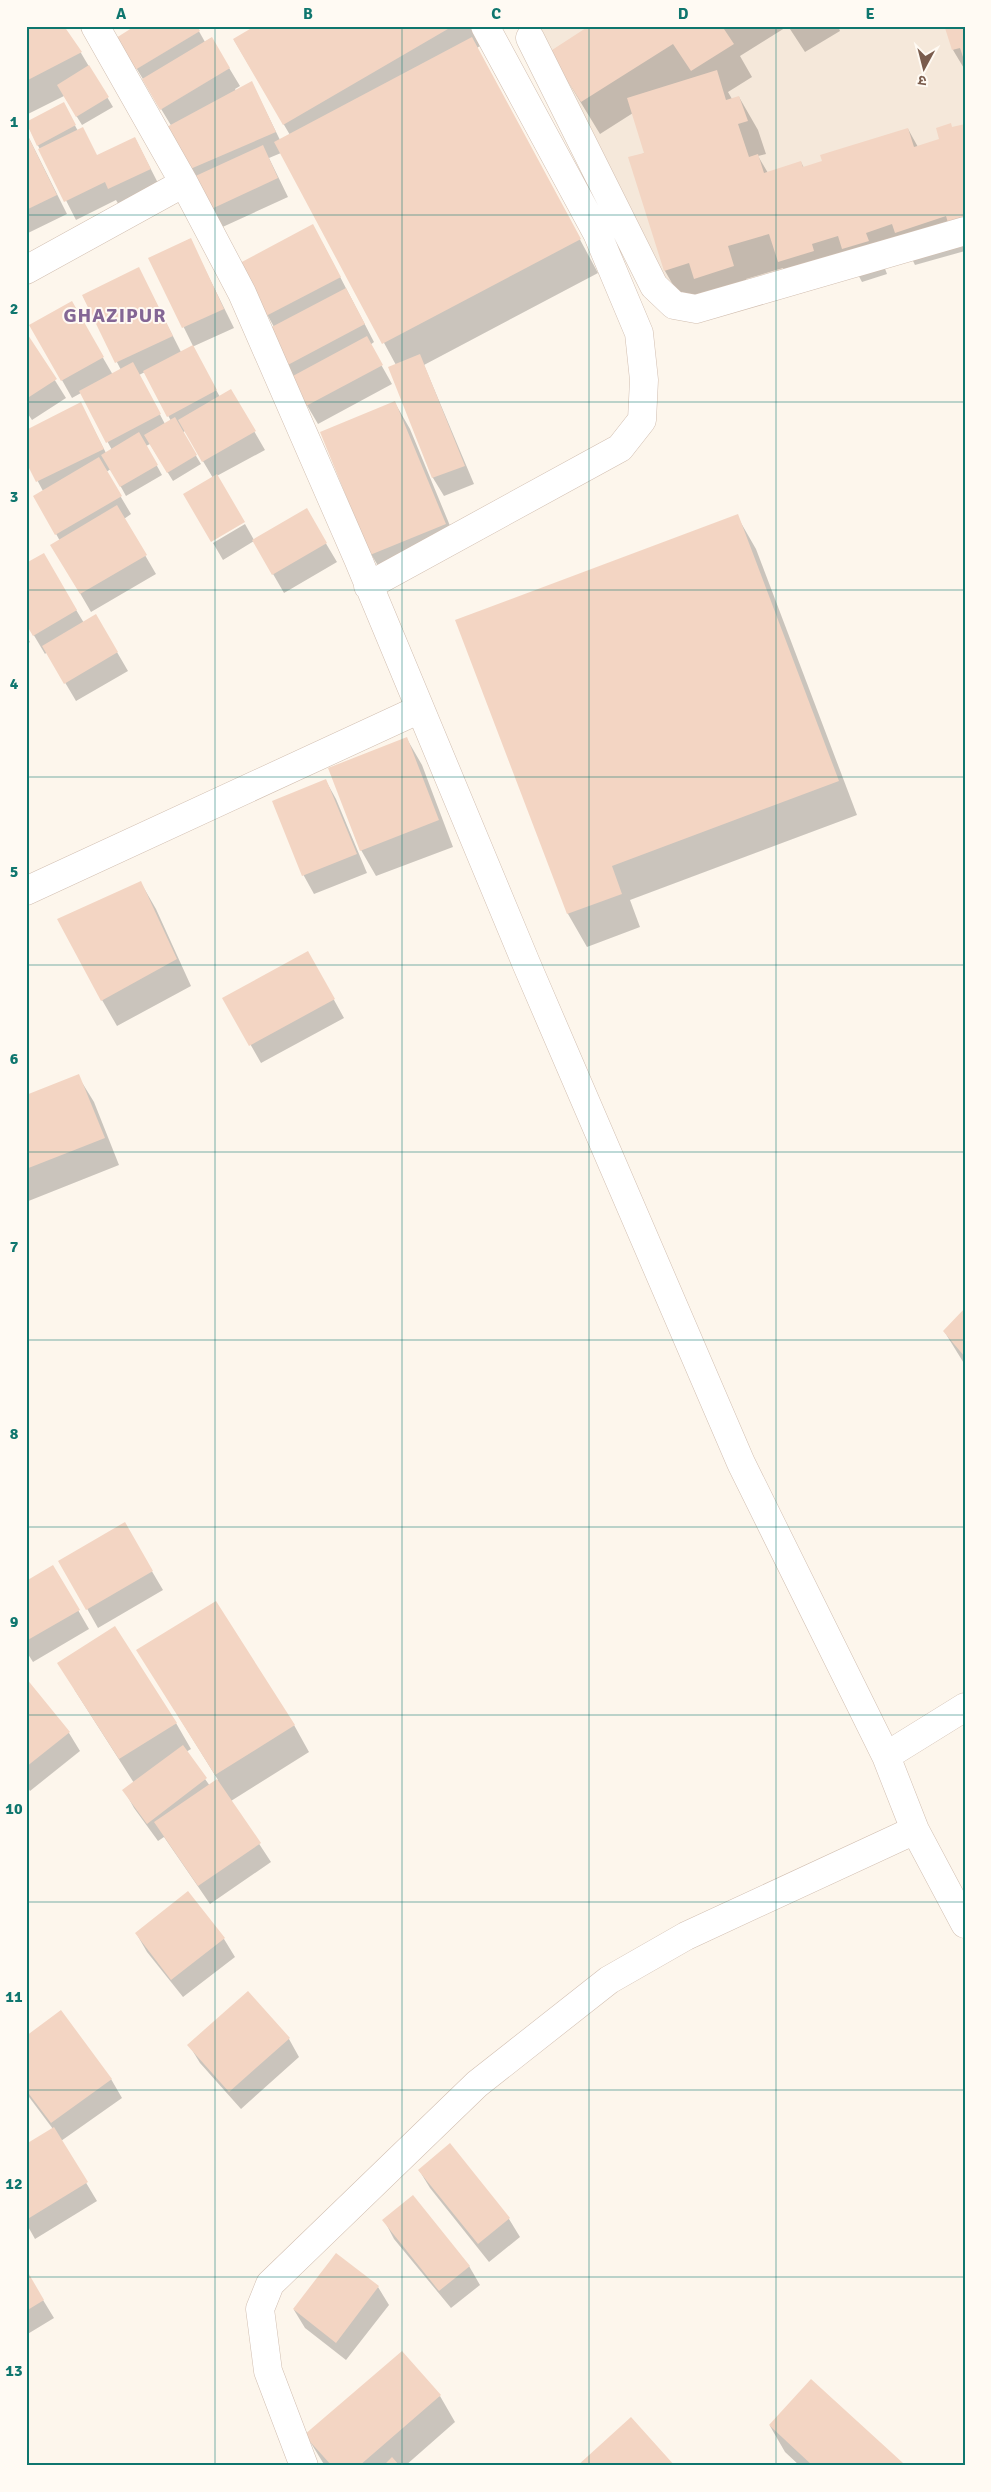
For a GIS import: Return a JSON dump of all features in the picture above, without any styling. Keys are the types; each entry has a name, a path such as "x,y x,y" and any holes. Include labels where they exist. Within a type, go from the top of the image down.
{"street":[{"path":"368,586 620,448 642,420 644,380 638,332 597,233 485,26"},
{"path":"98,27 242,293 368,586 526,963 741,1463 886,1756 915,1830 965,1924"},
{"path":"530,38 654,286 674,305 696,310 965,231"},
{"path":"26,270 184,183"},
{"path":"26,891 420,709"},
{"path":"886,1756 965,1707"},
{"path":"304,2466 268,2371 260,2309 270,2284 477,2084 609,1980 686,1936 915,1830"}],"shaded area":[{"path":"517,26 965,26 965,227 671,308"}],"building":[{"path":"26,26 64,26 82,52 26,81"},
{"path":"135,26 197,26 200,31 135,70 116,38"},
{"path":"255,26 453,26 283,125 233,39"},
{"path":"589,26 722,26 734,44 691,71 673,44 581,102 549,52"},
{"path":"965,26 965,63 960,48 952,50 945,28"},
{"path":"212,37 230,68 160,110 142,79"},
{"path":"472,37 581,239 382,344 274,142"},
{"path":"89,65 109,97 76,117 57,85"},
{"path":"717,70 726,100 739,96 748,121 738,124 749,157 758,154 764,173 801,161 803,167 822,161 820,155 908,128 914,147 939,139 936,128 951,123 952,127 965,124 965,221 949,226 946,216 895,233 892,224 866,233 869,241 842,249 838,236 812,244 814,251 778,262 769,234 728,246 734,266 694,279 689,263 664,271 628,157 644,153 627,98"},
{"path":"252,81 276,132 188,170 163,129"},
{"path":"64,102 76,125 37,146 26,122"},
{"path":"83,127 97,155 135,137 151,169 108,189 105,182 64,202 38,149"},
{"path":"26,132 57,195 26,210"},
{"path":"263,145 278,178 205,212 189,179"},
{"path":"313,224 341,277 266,316 238,264"},
{"path":"191,238 224,309 182,328 148,258"},
{"path":"139,267 173,336 115,363 82,295"},
{"path":"346,288 365,324 284,367 264,331"},
{"path":"72,301 104,357 61,381 29,325"},
{"path":"26,332 57,379 26,399"},
{"path":"367,336 383,365 306,406 291,377"},
{"path":"193,345 217,390 167,417 143,371"},
{"path":"420,354 465,466 432,478 388,367"},
{"path":"133,362 161,414 106,443 79,391"},
{"path":"231,389 256,431 202,462 178,420"},
{"path":"395,401 446,524 370,555 320,432"},
{"path":"81,402 104,449 36,482 26,462 26,430"},
{"path":"175,417 197,455 167,473 144,435"},
{"path":"139,432 158,465 120,487 101,455"},
{"path":"99,457 122,496 55,535 33,496"},
{"path":"217,474 245,522 211,542 183,494"},
{"path":"117,505 147,555 80,594 50,545"},
{"path":"307,508 327,543 272,575 252,540"},
{"path":"738,514 839,781 612,866 622,894 567,914 455,620"},
{"path":"44,553 77,610 33,636 26,624 26,563"},
{"path":"96,614 118,652 64,684 42,646"},
{"path":"407,737 439,820 360,851 328,768"},
{"path":"326,779 357,854 302,876 272,801"},
{"path":"141,881 177,959 101,1001 57,919"},
{"path":"308,951 335,999 249,1046 222,998"},
{"path":"79,1074 105,1138 26,1169 26,1095"},
{"path":"965,1308 965,1357 943,1331"},
{"path":"125,1522 153,1571 86,1610 58,1561"},
{"path":"53,1565 80,1610 26,1641 26,1581"},
{"path":"216,1601 295,1725 215,1775 136,1650"},
{"path":"115,1626 177,1723 119,1759 57,1663"},
{"path":"26,1678 70,1732 26,1767"},
{"path":"183,1745 207,1778 147,1824 122,1790"},
{"path":"217,1779 261,1843 198,1886 154,1822"},
{"path":"188,1891 225,1938 171,1980 135,1933"},
{"path":"248,1991 290,2038 229,2092 187,2045"},
{"path":"61,2010 112,2079 51,2123 26,2090 26,2036"},
{"path":"54,2127 88,2182 26,2220 26,2144"},
{"path":"450,2143 510,2218 478,2244 418,2170"},
{"path":"413,2195 470,2266 439,2291 382,2220"},
{"path":"336,2253 379,2286 336,2343 293,2309"},
{"path":"26,2269 44,2300 26,2311"},
{"path":"402,2351 441,2395 359,2466 332,2466 304,2435"},
{"path":"811,2379 903,2463 901,2466 813,2466 769,2425"},
{"path":"631,2417 675,2466 577,2466"},
{"path":"392,2457 400,2466 383,2466"}],"district":[{"name":"GHAZIPUR","path":"115,315"}]}
